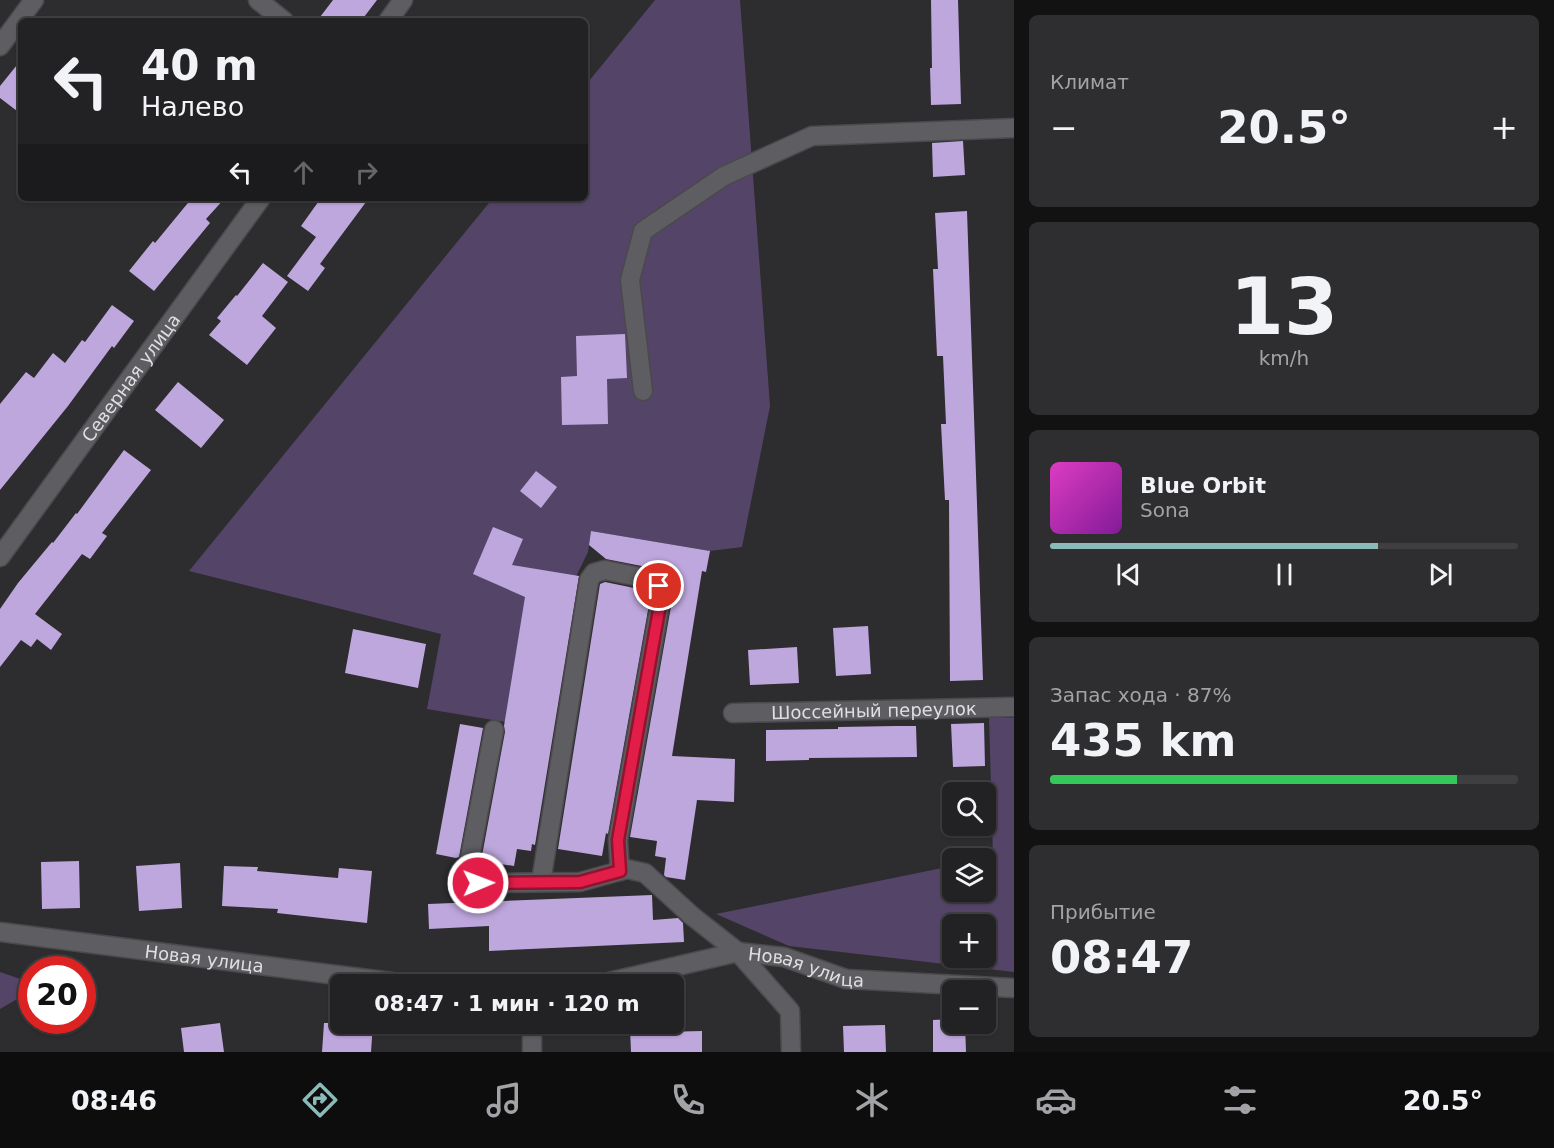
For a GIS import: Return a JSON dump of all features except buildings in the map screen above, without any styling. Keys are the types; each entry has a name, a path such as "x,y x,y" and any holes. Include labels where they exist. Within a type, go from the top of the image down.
{"street":[{"path":"21,18 34,0"},
{"path":"258,0 280,18"},
{"path":"390,18 403,0"},
{"path":"0,46 18,22"},
{"path":"644,391 630,280 643,231 724,176 812,136 1014,128"},
{"name":"Северная улица","path":"0,557 259,201"},
{"path":"540,882 589,580 594,573 605,570 650,579 659,586 661,599 618,840 620,871"},
{"name":"Шоссейный переулок","path":"734,713 1014,707"},
{"path":"494,730 468,868 469,879 478,883 580,882 627,869 645,873 692,916 738,952 790,1011 791,1052"},
{"name":"Новая улица","path":"0,932 330,974"},
{"name":"Новая улица","path":"643,974 738,952 784,957 846,979 1014,988"},
{"path":"532,1034 532,1052"}],"shaded area":[{"path":"655,0 740,0 770,406 742,547 710,551 591,531 588,552 505,722 427,709 441,634 189,571 491,201 588,201 588,82"},
{"path":"989,717 1014,718 1014,972 979,968 996,968 996,914 942,914 942,964 789,946 716,914 942,868 942,902 996,902 996,848 993,848 992,836 996,836 996,782 991,782"},
{"path":"0,972 18,978 18,999 0,1009"}],"route":[{"path":"478,883 580,882 620,871 618,840 661,599 659,586"}]}
